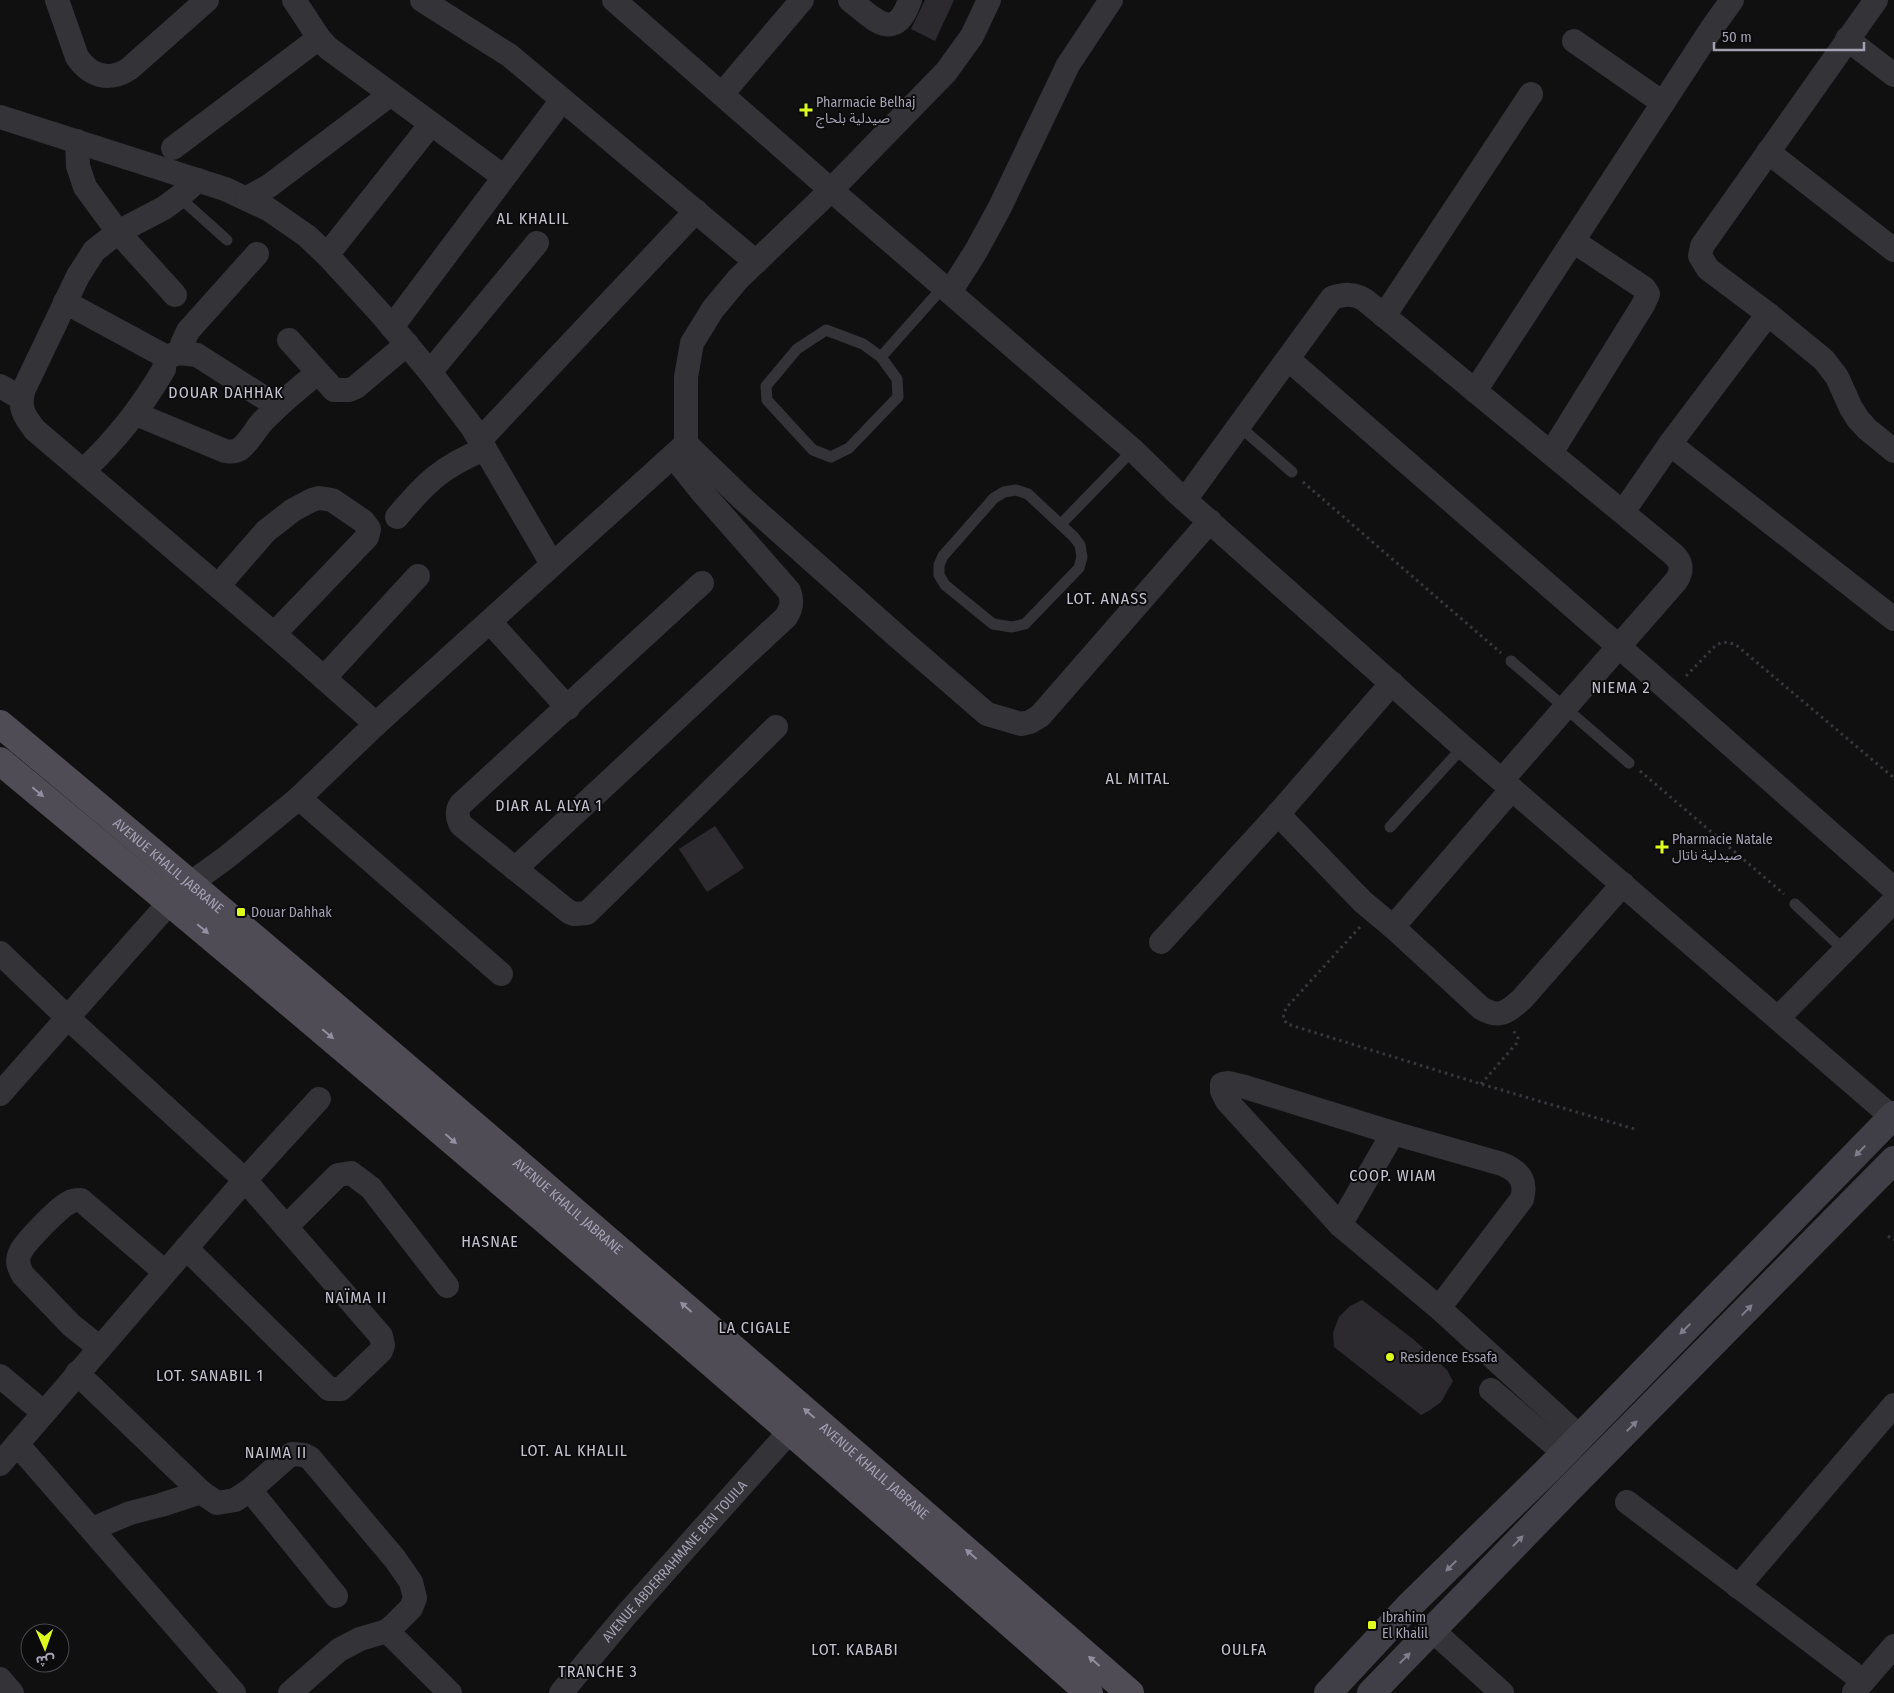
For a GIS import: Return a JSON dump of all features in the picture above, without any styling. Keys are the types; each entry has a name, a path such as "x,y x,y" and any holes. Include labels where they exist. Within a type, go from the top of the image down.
{"main road":[{"name":"AVENUE KHALIL JABRANE","path":"0,724 191,883 860,1457 1130,1693"},
{"name":"AVENUE KHALIL JABRANE","path":"0,761 357,1058 790,1431 1089,1693"},
{"path":"1328,1693 1409,1606 1572,1445 1893,1116"},
{"path":"1371,1693 1562,1496 1894,1160"}],"street":[{"path":"57,0 77,57 82,65 89,71 107,77 115,76 129,69 207,0"},
{"path":"294,0 319,38 328,48 504,178"},
{"path":"422,0 509,55 756,262"},
{"path":"614,0 1133,450 1185,500 1463,747 1893,1116"},
{"path":"722,94 802,0"},
{"path":"850,0 879,23 885,25 897,22 902,17 910,0"},
{"path":"0,1094 170,902 191,883 227,857 299,798 376,724 679,450 686,377 692,343 713,309 738,279 831,190 946,72 972,36 989,0"},
{"path":"947,289 976,251 1000,207 1068,65 1111,0"},
{"path":"1475,391 1732,0"},
{"path":"1876,0 1702,246 1700,256 1708,269 1768,314 1824,360 1838,377 1851,408 1858,419 1894,451"},
{"path":"173,148 319,38"},
{"path":"1847,39 1894,75"},
{"path":"1574,41 1663,103"},
{"path":"247,198 269,186 391,94"},
{"path":"1384,316 1532,94"},
{"path":"289,340 334,390 349,390 356,386 400,335 504,178 562,100"},
{"path":"0,117 198,180 247,198 288,222 327,255 400,335 430,372 472,427 552,564"},
{"path":"327,255 431,124"},
{"path":"77,141 78,166 85,187 118,232 176,295"},
{"path":"1768,152 1894,250"},
{"path":"198,180 164,208 118,232 94,251 78,276 65,302 21,398 23,414 35,430 84,470 376,724"},
{"path":"397,517 421,489 436,476 483,445 696,211"},
{"path":"1551,453 1643,306 1648,294 1644,288 1572,241"},
{"path":"430,372 537,243"},
{"path":"84,470 110,445 136,414 164,369 165,361 182,344 188,331 257,254"},
{"path":"1185,500 1332,298 1346,294 1359,296 1384,316 1677,557 1681,565 1681,571 1676,581 1565,708 1393,927"},
{"path":"65,302 172,355 189,353 204,359 277,406"},
{"path":"1623,512 1670,444 1768,314"},
{"path":"1288,359 1894,889"},
{"path":"136,414 231,452 241,448 256,428 277,406 318,373"},
{"path":"0,386 21,398"},
{"path":"1670,444 1894,619"},
{"path":"679,450 744,500 987,714 1021,724 1030,722 1040,716 1210,521"},
{"path":"516,869 786,617 790,611 792,603 789,591 679,450"},
{"path":"218,586 266,531 293,510 312,500 319,498 332,500 363,521 369,530 367,537 274,634"},
{"path":"324,678 418,576"},
{"path":"702,583 458,808 458,820 461,825 569,912 574,914 587,913 776,727"},
{"path":"490,622 568,708"},
{"path":"1161,942 1278,814 1392,683"},
{"path":"299,798 501,974"},
{"path":"1278,814 1363,902 1481,1008 1489,1013 1506,1012 1522,999 1623,884"},
{"path":"1778,1018 1894,901"},
{"path":"0,953 245,1180 381,1336 383,1345 381,1351 341,1388 329,1389 186,1248"},
{"path":"1439,1308 1522,1199 1524,1184 1521,1176 1513,1169 1502,1164 1393,1133 1245,1086 1228,1083 1222,1084 1222,1091 1227,1100 1340,1225 1439,1308 1572,1445"},
{"path":"0,1464 245,1180 319,1099"},
{"path":"1340,1225 1393,1133"},
{"path":"286,1227 338,1175 351,1173 371,1188 447,1286"},
{"path":"100,1348 71,1325 23,1275 18,1267 18,1261 19,1254 25,1244 69,1202 81,1200 165,1272"},
{"path":"77,1373 201,1492 217,1504 235,1500 250,1490 286,1458 298,1454 310,1458 395,1559 411,1582 415,1598 411,1608 403,1618 387,1631 360,1639 339,1650 290,1693"},
{"path":"0,1376 44,1413"},
{"path":"1491,1390 1572,1445"},
{"path":"1738,1587 1894,1405"},
{"name":"AVENUE ABDERRAHMANE BEN TOUILA","path":"561,1693 626,1615 790,1431"},
{"path":"17,1444 234,1693"},
{"path":"250,1490 336,1596"},
{"path":"92,1529 130,1512 161,1506 201,1492"},
{"path":"1627,1502 1738,1587 1858,1687 1894,1646"},
{"path":"387,1631 450,1693"},
{"path":"1433,1631 1502,1693"},
{"path":"0,1679 12,1693"}],"lane":[{"path":"179,197 227,240"},
{"path":"881,358 947,289"},
{"path":"826,330 864,344 881,358 897,379 898,397 848,448 831,457 813,450 767,400 766,386 797,349 826,330"},
{"path":"1239,426 1292,472"},
{"path":"1061,524 1133,450"},
{"path":"1016,490 1028,494 1061,524 1080,545 1082,557 1079,568 1025,624 1012,627 994,624 945,585 939,575 939,565 942,556 994,498 1004,492 1016,490"},
{"path":"1511,661 1629,763"},
{"path":"1390,827 1463,747"},
{"path":"1795,904 1845,951"}],"path":[{"path":"1292,472 1511,661"},
{"path":"1670,692 1716,644 1729,642 1735,644 1894,778"},
{"path":"1629,763 1795,904"},
{"path":"1361,926 1286,1008 1283,1014 1285,1021 1291,1025 1481,1084 1638,1130"},
{"path":"1481,1084 1512,1050 1518,1038 1498,1013"},
{"path":"1888,1236 1894,1240"}],"building":[{"path":"925,0 954,0 935,41 911,29"},
{"path":"715,826 744,868 707,892 679,849"},
{"name":"Residence Essafa","path":"1362,1300 1413,1339 1447,1370 1453,1381 1441,1402 1430,1410 1421,1415 1334,1347 1333,1333 1339,1317 1350,1306"}],"place":[{"name":"Pharmacie Belhaj صيدلية بلحاج","path":"806,110"},
{"name":"Pharmacie Natale صيدلية ناتال","path":"1662,847"},
{"name":"Douar Dahhak","path":"241,912"},
{"name":"Residence Essafa","path":"1390,1357"},
{"name":"Ibrahim El Khalil","path":"1372,1625"}],"district":[{"name":"AL KHALIL","path":"533,218"},
{"name":"DOUAR DAHHAK","path":"226,392"},
{"name":"LOT. ANASS","path":"1107,598"},
{"name":"NIEMA 2","path":"1621,687"},
{"name":"AL MITAL","path":"1138,778"},
{"name":"DIAR AL ALYA 1","path":"549,805"},
{"name":"COOP. WIAM","path":"1393,1175"},
{"name":"HASNAE","path":"490,1241"},
{"name":"NAÏMA II","path":"356,1297"},
{"name":"LA CIGALE","path":"755,1327"},
{"name":"LOT. SANABIL 1","path":"210,1375"},
{"name":"LOT. AL KHALIL","path":"574,1450"},
{"name":"NAIMA II","path":"276,1452"},
{"name":"LOT. KABABI","path":"855,1649"},
{"name":"OULFA","path":"1244,1649"},
{"name":"TRANCHE 3","path":"598,1671"}]}
